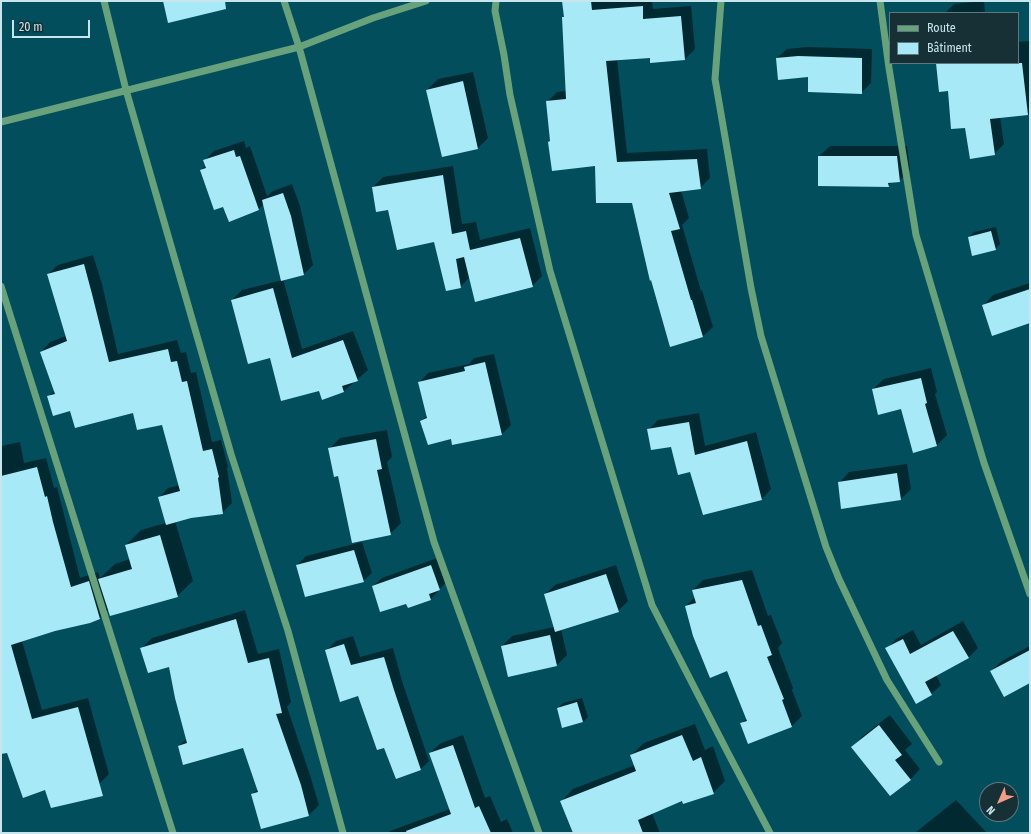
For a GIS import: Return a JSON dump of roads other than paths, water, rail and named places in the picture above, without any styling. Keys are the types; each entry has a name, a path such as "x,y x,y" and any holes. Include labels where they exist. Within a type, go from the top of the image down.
{"street":[{"path":"104,1 126,90 231,454 288,631 343,833"},
{"path":"284,1 299,47 434,542 539,833"},
{"path":"1,122 299,47 373,18 426,1"},
{"path":"496,1 495,11 510,95 550,271 652,605 770,833"},
{"path":"721,1 715,79 760,336 829,554 887,680 939,762"},
{"path":"880,1 889,68 916,235 984,463 1030,594"},
{"path":"1,286 172,833"}]}
